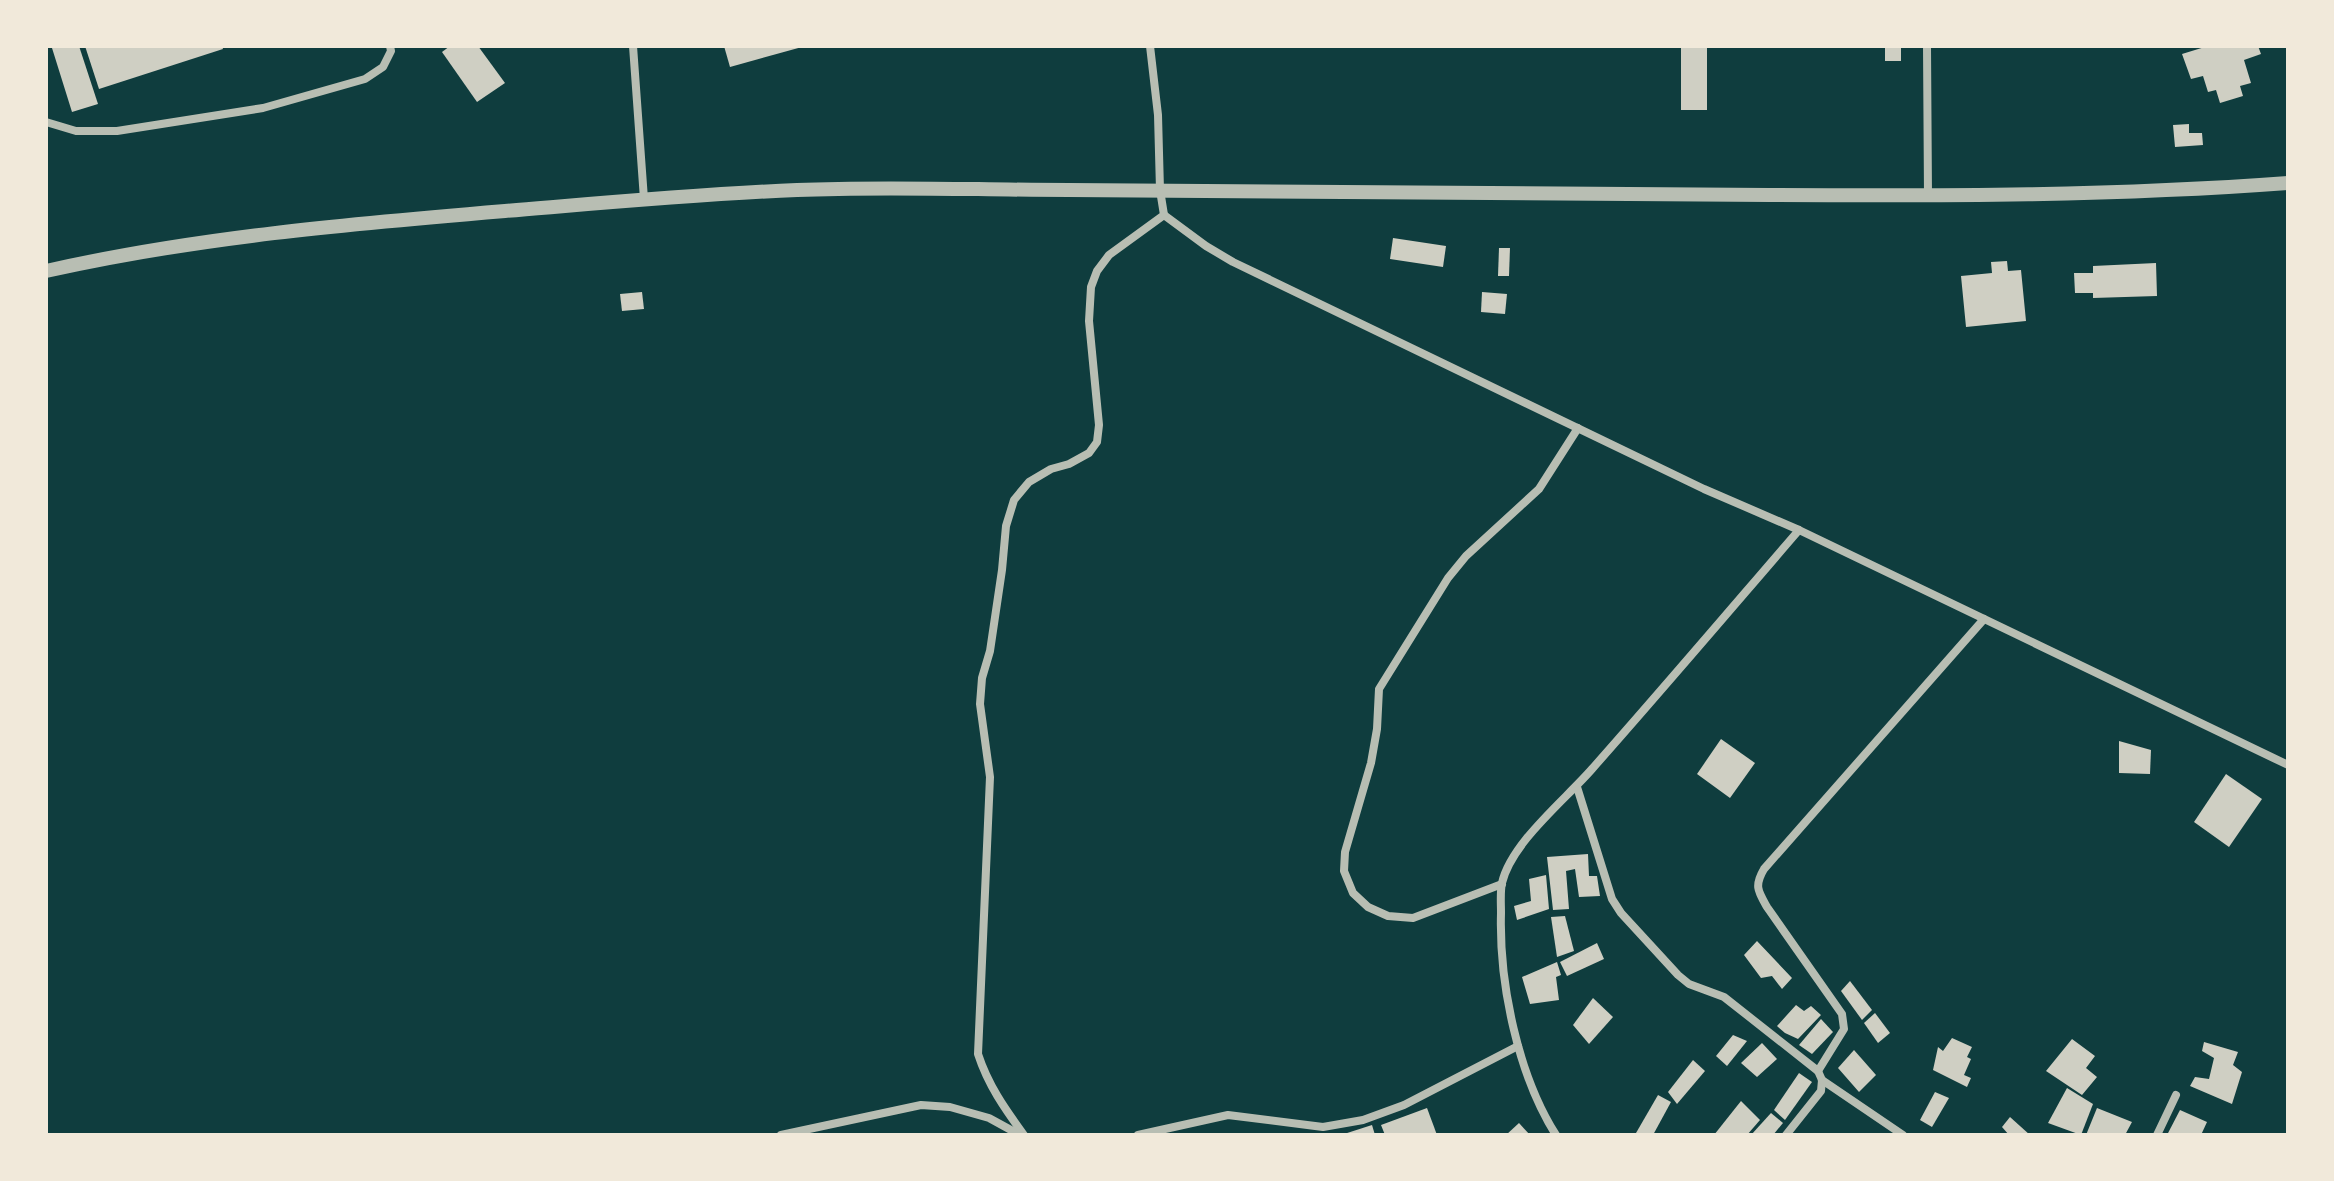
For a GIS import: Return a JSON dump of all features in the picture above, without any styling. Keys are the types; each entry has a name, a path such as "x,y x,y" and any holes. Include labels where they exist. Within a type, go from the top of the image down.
{"street":[{"path":"46,122 76,131 117,131 263,108 365,79 383,67 391,51 390,46"},
{"path":"633,46 644,199"},
{"path":"1150,46 1164,215 1206,246 1233,262 1704,489 1799,530 2288,765"},
{"path":"1927,46 1928,196"},
{"path":"46,271 117,255 232,237 343,225 644,199 802,190 1928,196 2213,189 2288,183"},
{"path":"1022,1135 986,1078 978,1054 990,777 980,704 982,678 990,651 1006,526 1014,500 1029,482 1089,453 1097,442 1099,425 1089,321 1091,287 1097,271 1109,255 1164,215"},
{"path":"1502,884 1413,918 1388,916 1368,907 1353,893 1344,871 1345,852 1371,763 1379,689 1448,578 1466,556 1539,489 1578,428"},
{"path":"1556,1135 1546,1118 1518,1046 1511,1017 1500,938 1502,884 1510,861 1799,530"},
{"path":"1786,1135 1821,1091 1820,1076 1844,1029 1842,1014 1767,907 1759,893 1758,880 1764,869 1984,619"},
{"path":"1577,787 1612,899 1669,966 1689,984 1724,997 1809,1062 1820,1076 1903,1135"},
{"path":"1138,1135 1168,1132 1228,1115 1323,1127 1363,1120 1404,1105 1518,1046"},
{"path":"2157,1135 2176,1095"},
{"path":"781,1135 921,1105 950,1107 989,1118 1022,1135"}],"building":[{"path":"79,46 98,104 72,112 52,48"},
{"path":"85,46 222,46 223,49 99,89"},
{"path":"450,46 478,46 505,83 477,102 442,52"},
{"path":"724,46 802,46 802,47 730,67"},
{"path":"1681,46 1707,46 1707,110 1681,110"},
{"path":"1885,46 1901,46 1901,61 1885,61"},
{"path":"2208,46 2258,46 2261,54 2244,60 2251,83 2240,86 2243,96 2220,103 2216,90 2208,92 2203,76 2191,79 2182,54"},
{"path":"2189,124 2189,133 2202,133 2203,145 2175,147 2173,125"},
{"path":"1393,238 1446,246 1443,267 1390,259"},
{"path":"1499,248 1510,248 1509,276 1498,276"},
{"path":"2007,261 2008,271 2021,270 2026,321 1966,327 1961,276 1992,273 1991,262"},
{"path":"2156,263 2157,296 2093,298 2093,293 2075,293 2074,273 2093,273 2093,266"},
{"path":"642,292 644,309 622,311 620,294"},
{"path":"1482,292 1507,294 1505,314 1481,312"},
{"path":"1721,739 1755,763 1730,798 1697,774"},
{"path":"2119,741 2151,750 2150,774 2119,773"},
{"path":"2226,774 2262,799 2229,847 2194,822"},
{"path":"1588,854 1589,876 1597,876 1600,896 1579,897 1575,869 1566,871 1569,909 1553,910 1547,857"},
{"path":"1546,875 1549,909 1517,920 1514,906 1531,901 1529,879"},
{"path":"1565,916 1574,951 1557,957 1551,917"},
{"path":"1757,941 1792,978 1782,989 1772,976 1761,978 1744,955"},
{"path":"1597,943 1604,959 1567,976 1560,962"},
{"path":"1557,962 1561,975 1556,977 1559,1000 1530,1004 1522,977"},
{"path":"1850,981 1872,1010 1862,1020 1841,991"},
{"path":"1593,998 1613,1017 1589,1044 1573,1025"},
{"path":"1796,1005 1804,1011 1811,1006 1821,1015 1798,1039 1777,1026"},
{"path":"1875,1013 1890,1033 1878,1043 1864,1023"},
{"path":"1821,1019 1833,1032 1812,1054 1799,1045"},
{"path":"1733,1035 1747,1041 1727,1066 1716,1056"},
{"path":"1952,1038 1972,1047 1964,1075 1971,1078 1967,1087 1933,1070 1938,1047 1943,1051"},
{"path":"2072,1039 2095,1056 2086,1068 2097,1077 2082,1095 2046,1071"},
{"path":"2204,1042 2238,1052 2233,1065 2242,1072 2232,1104 2190,1086 2195,1077 2209,1079 2214,1058 2202,1051"},
{"path":"1762,1043 1777,1059 1757,1077 1741,1063"},
{"path":"1854,1050 1876,1075 1859,1092 1838,1068"},
{"path":"1693,1060 1705,1071 1677,1104 1668,1092"},
{"path":"1799,1073 1812,1082 1785,1120 1774,1110"},
{"path":"2067,1088 2093,1104 2081,1135 2048,1123"},
{"path":"1935,1092 1949,1098 1932,1127 1920,1120"},
{"path":"1658,1095 1671,1102 1653,1135 1636,1133"},
{"path":"1741,1101 1760,1120 1747,1135 1714,1135"},
{"path":"1427,1108 1437,1135 1385,1135 1381,1125"},
{"path":"2097,1108 2132,1122 2125,1135 2086,1135"},
{"path":"2180,1110 2207,1122 2201,1135 2167,1135"},
{"path":"1771,1113 1783,1123 1773,1135 1751,1135"},
{"path":"2010,1117 2030,1135 2009,1135 2002,1127"},
{"path":"1519,1123 1530,1135 1506,1135"},
{"path":"1372,1125 1375,1135 1344,1135 1344,1134"}]}
